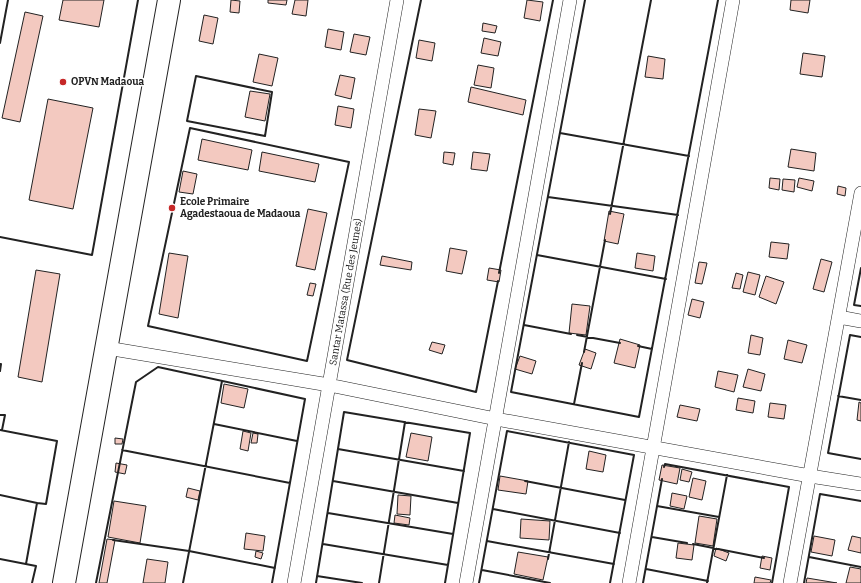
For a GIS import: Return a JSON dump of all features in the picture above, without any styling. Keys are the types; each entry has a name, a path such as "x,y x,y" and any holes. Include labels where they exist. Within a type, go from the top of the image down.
{"highway":[{"path":"64,583 169,0"}],"street":[{"name":"Santar Matassa (Rue des Jeunes)","path":"294,583 397,0"},
{"path":"466,583 570,0"},
{"path":"629,583 733,0"},
{"path":"790,583 861,193"},
{"path":"838,317 861,321"},
{"path":"107,348 329,385 496,419 861,484"}],"building":[{"path":"63,0 104,0 99,27 59,20"},
{"path":"231,0 240,1 239,13 230,12"},
{"path":"268,0 287,0 286,5 268,3"},
{"path":"295,0 308,0 306,16 292,14"},
{"path":"527,0 543,2 540,21 524,18"},
{"path":"791,0 810,0 808,13 790,10"},
{"path":"25,12 43,16 20,122 2,118"},
{"path":"204,15 218,18 213,44 199,41"},
{"path":"483,23 497,26 495,33 482,31"},
{"path":"328,29 344,32 341,50 325,47"},
{"path":"354,34 370,37 366,55 350,52"},
{"path":"484,38 501,42 498,56 481,53"},
{"path":"419,40 435,43 432,61 416,58"},
{"path":"803,53 825,56 822,77 800,74"},
{"path":"259,54 278,58 272,86 253,82"},
{"path":"648,56 665,59 663,79 645,77"},
{"path":"478,65 494,68 491,88 474,85"},
{"path":"340,75 355,78 351,99 335,95"},
{"path":"471,87 526,100 523,115 468,102"},
{"path":"250,91 270,94 265,121 245,117"},
{"path":"48,99 93,108 73,209 29,200"},
{"path":"338,106 354,109 351,128 335,125"},
{"path":"419,109 436,111 431,138 415,135"},
{"path":"202,139 252,150 248,170 198,160"},
{"path":"791,149 816,153 814,171 788,167"},
{"path":"262,152 319,164 315,182 259,171"},
{"path":"444,152 455,153 453,165 443,163"},
{"path":"473,152 490,154 487,171 471,169"},
{"path":"183,171 197,174 193,194 179,192"},
{"path":"770,178 780,179 779,190 769,188"},
{"path":"799,178 814,181 812,191 797,187"},
{"path":"783,179 795,180 794,192 782,190"},
{"path":"838,186 846,188 845,196 837,194"},
{"path":"308,209 327,213 315,270 296,266"},
{"path":"609,211 624,214 618,244 604,241"},
{"path":"771,242 789,244 787,259 769,257"},
{"path":"450,248 467,251 462,274 446,271"},
{"path":"169,253 188,256 178,318 159,314"},
{"path":"637,253 655,256 653,271 635,268"},
{"path":"382,256 412,262 411,270 380,265"},
{"path":"821,259 832,262 824,292 813,289"},
{"path":"699,262 707,263 702,284 695,283"},
{"path":"489,268 501,270 499,282 487,280"},
{"path":"36,270 60,274 42,382 18,377"},
{"path":"748,272 760,275 755,295 743,292"},
{"path":"736,273 743,275 740,289 732,288"},
{"path":"766,276 784,282 776,304 759,297"},
{"path":"310,283 316,284 313,296 307,295"},
{"path":"692,299 704,302 700,318 688,315"},
{"path":"572,304 590,306 586,335 569,333"},
{"path":"751,335 763,338 760,355 748,353"},
{"path":"620,339 640,345 635,368 614,363"},
{"path":"788,340 807,345 802,363 784,359"},
{"path":"432,342 445,345 442,354 429,350"},
{"path":"585,349 596,353 591,369 579,365"},
{"path":"520,356 536,361 532,374 515,369"},
{"path":"748,369 765,374 761,391 743,387"},
{"path":"718,371 738,375 734,392 715,387"},
{"path":"224,384 248,389 244,408 221,403"},
{"path":"738,398 755,401 753,413 736,410"},
{"path":"859,402 861,403 861,421 857,420"},
{"path":"770,403 786,405 784,419 768,417"},
{"path":"680,405 700,409 697,421 677,417"},
{"path":"243,431 251,433 248,451 240,449"},
{"path":"253,433 258,434 257,443 251,443"},
{"path":"411,433 432,437 428,461 406,457"},
{"path":"115,438 123,439 122,444 115,444"},
{"path":"589,451 606,455 603,472 586,469"},
{"path":"116,463 127,465 125,474 115,472"},
{"path":"662,465 680,468 677,484 659,480"},
{"path":"682,469 692,472 689,482 680,480"},
{"path":"500,476 528,481 526,494 498,490"},
{"path":"693,478 706,481 702,500 689,497"},
{"path":"188,488 200,491 198,500 186,497"},
{"path":"672,493 687,496 684,509 670,506"},
{"path":"398,495 411,496 410,515 397,514"},
{"path":"114,501 146,506 140,543 108,537"},
{"path":"395,515 410,518 409,525 394,523"},
{"path":"699,516 717,519 713,546 695,543"},
{"path":"521,519 550,521 549,540 520,538"},
{"path":"246,533 265,536 263,551 244,549"},
{"path":"814,536 835,540 832,556 811,552"},
{"path":"852,536 861,538 861,553 848,550"},
{"path":"107,539 115,540 107,583 99,583"},
{"path":"678,543 694,545 692,560 676,558"},
{"path":"716,548 729,553 726,561 714,556"},
{"path":"256,551 263,553 261,559 255,557"},
{"path":"518,552 548,557 543,580 514,574"},
{"path":"762,556 772,558 770,570 760,568"},
{"path":"147,559 168,562 165,583 143,583"},
{"path":"850,567 861,569 861,583 846,583"},
{"path":"755,577 771,580 770,583 754,583"},
{"path":"807,578 837,583 806,583"}],"wall":[{"path":"0,43 8,0"},
{"path":"0,237 92,255 138,0"},
{"path":"421,0 347,360 476,392 498,281"},
{"path":"499,273 553,0"},
{"path":"585,0 511,392 639,417 718,0"},
{"path":"610,214 651,0"},
{"path":"196,76 272,92 265,136 187,121 196,76"},
{"path":"190,128 349,162 307,361 148,326 190,128"},
{"path":"560,133 689,156"},
{"path":"548,197 678,215"},
{"path":"584,352 605,240"},
{"path":"537,255 666,279"},
{"path":"861,268 854,305 861,306"},
{"path":"524,325 571,334"},
{"path":"577,335 620,343"},
{"path":"861,337 850,335 828,453 861,459"},
{"path":"638,346 652,349"},
{"path":"574,404 582,363"},
{"path":"0,364 0,371"},
{"path":"96,583 136,382 158,367 305,399 272,583"},
{"path":"183,583 222,381"},
{"path":"838,396 861,400"},
{"path":"316,583 344,412 470,433 445,583"},
{"path":"0,415 5,415 2,430"},
{"path":"379,583 405,422"},
{"path":"214,424 297,441"},
{"path":"0,430 57,441 46,504 37,503"},
{"path":"479,583 507,431 634,455 610,583"},
{"path":"548,559 569,442"},
{"path":"338,449 464,471"},
{"path":"122,450 290,483"},
{"path":"664,467 665,464 789,487 772,583"},
{"path":"707,583 727,475"},
{"path":"643,583 662,479"},
{"path":"333,481 458,503"},
{"path":"525,481 625,500"},
{"path":"804,583 820,494 861,501"},
{"path":"0,495 37,503 26,564"},
{"path":"657,506 719,517"},
{"path":"493,509 620,533"},
{"path":"328,513 453,534"},
{"path":"652,537 687,543"},
{"path":"113,540 189,551 275,568"},
{"path":"487,541 614,564"},
{"path":"323,544 448,565"},
{"path":"693,544 764,558"},
{"path":"809,557 861,567"},
{"path":"0,559 36,566 32,583"},
{"path":"646,569 708,581"},
{"path":"482,570 550,583"},
{"path":"317,576 362,583"}],"place":[{"name":"OPVN Madaoua","path":"63,82"},
{"name":"Ecole Primaire Agadestaoua de Madaoua","path":"172,208"}]}
